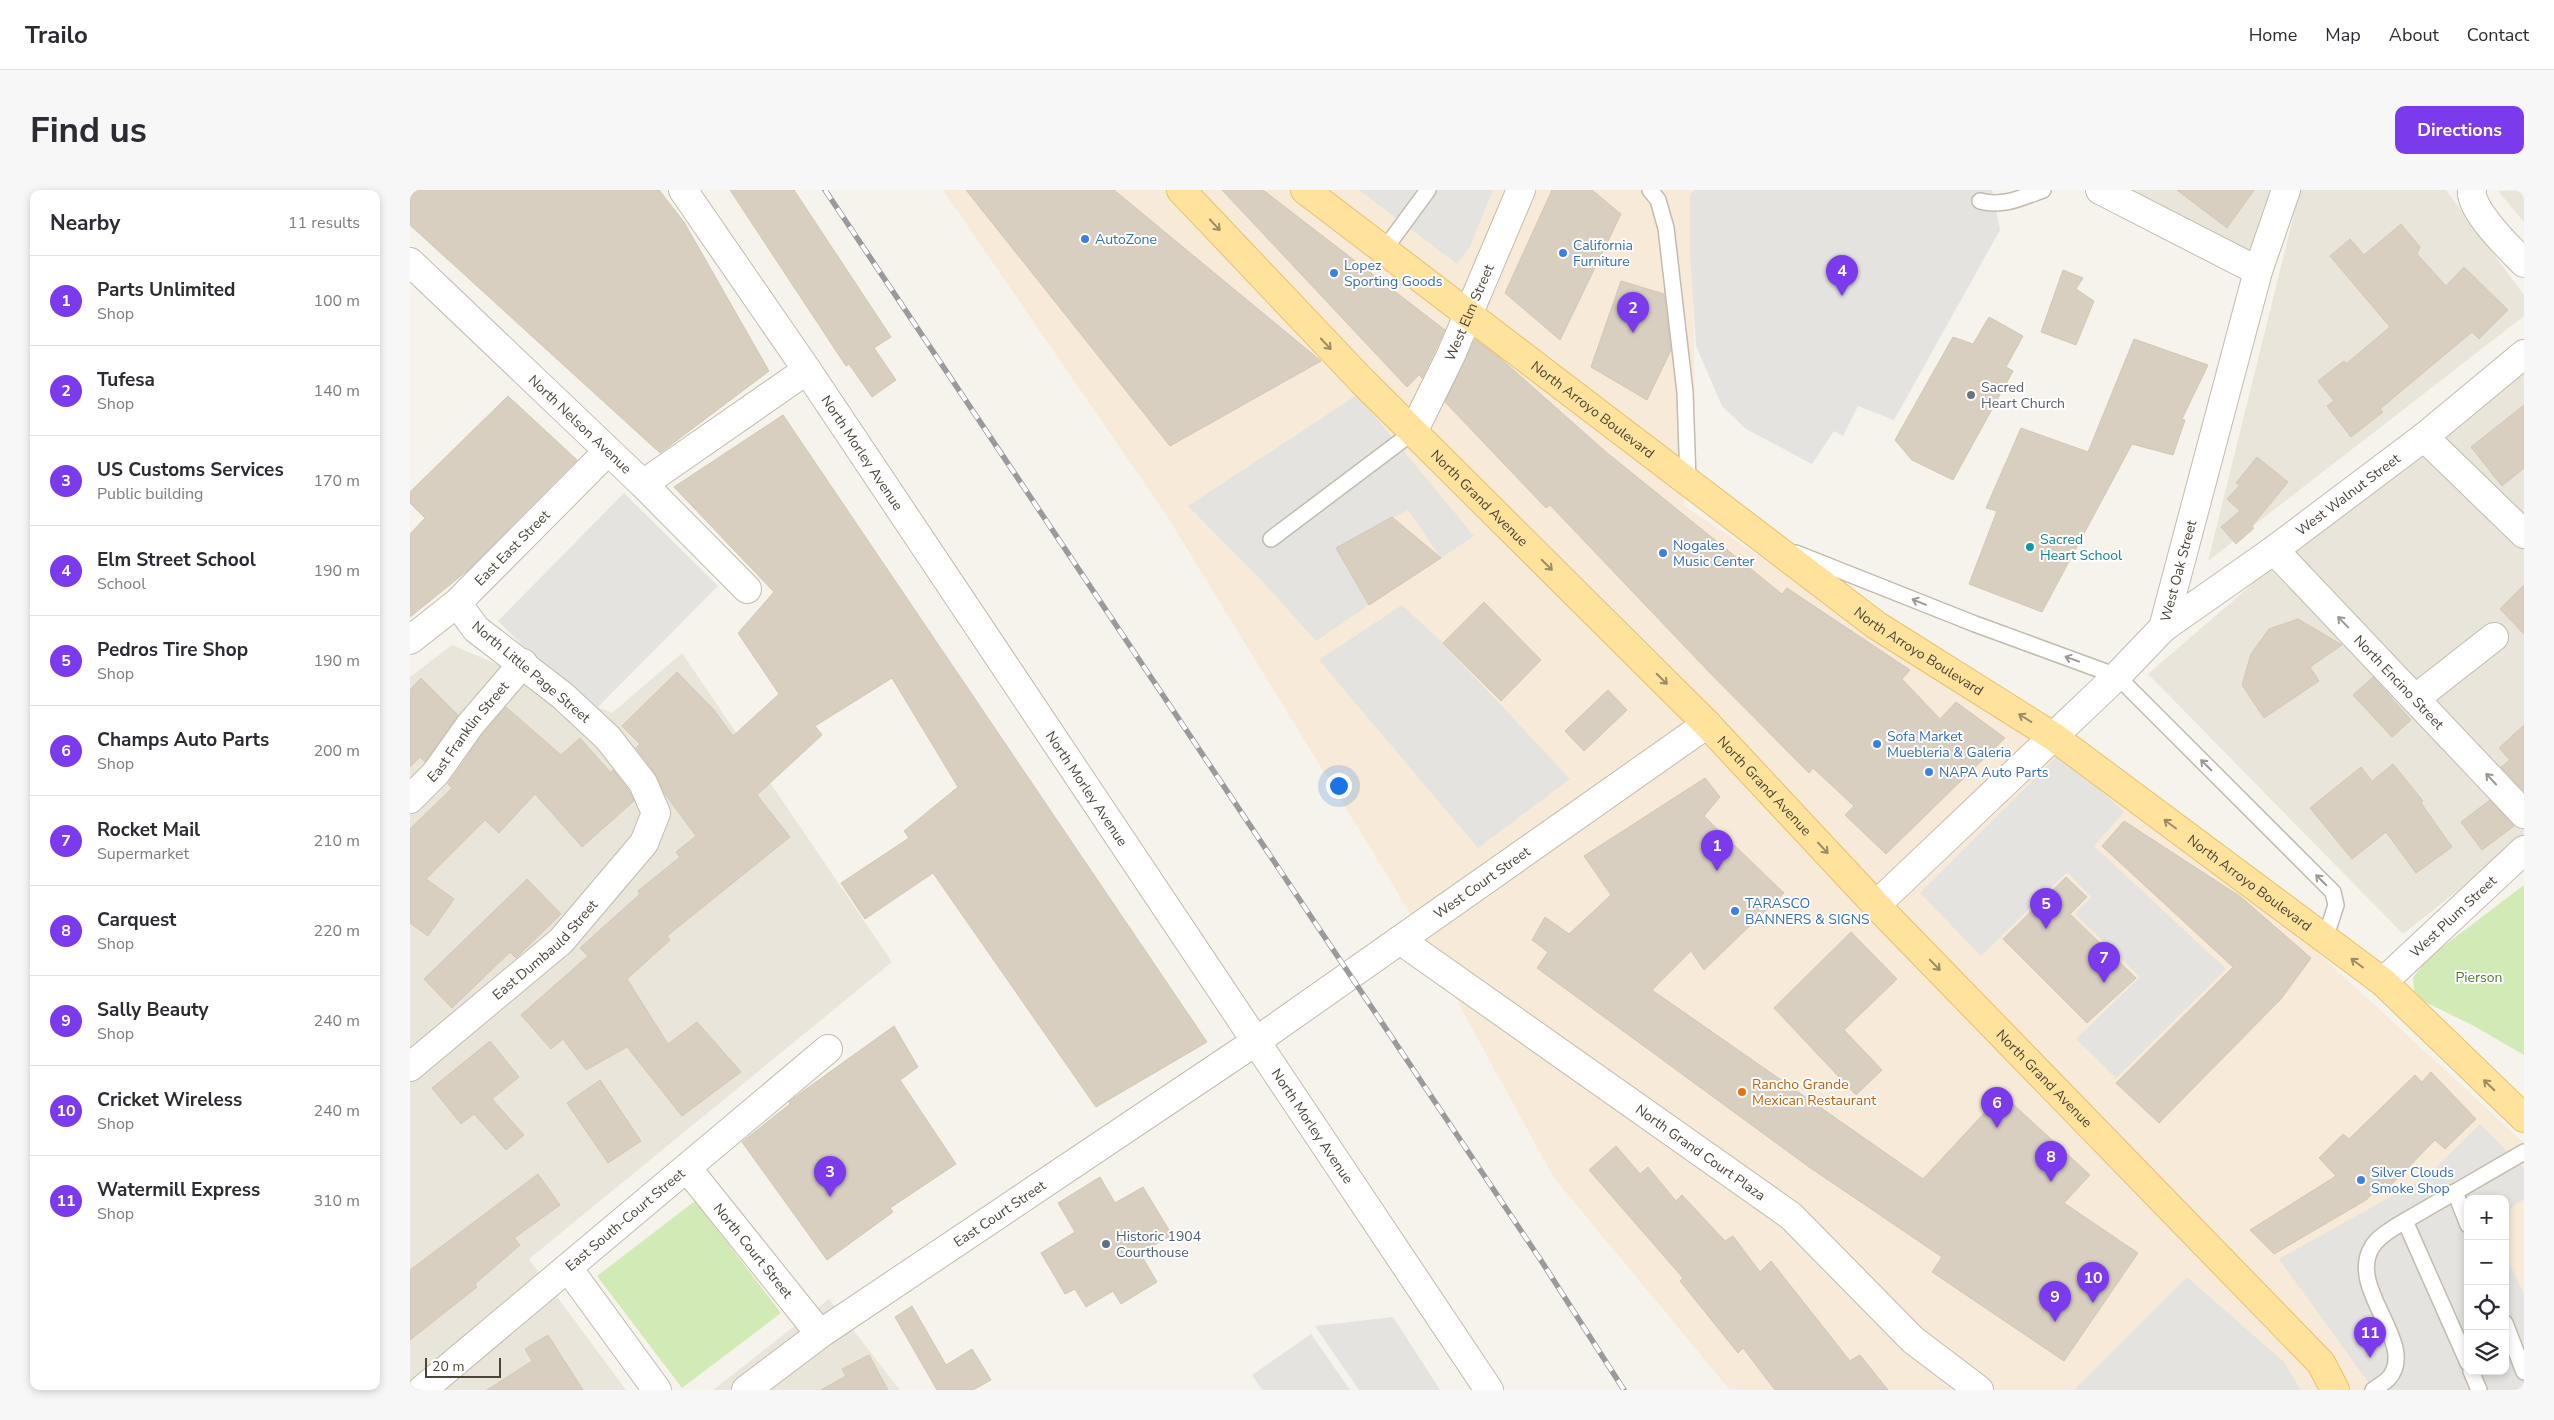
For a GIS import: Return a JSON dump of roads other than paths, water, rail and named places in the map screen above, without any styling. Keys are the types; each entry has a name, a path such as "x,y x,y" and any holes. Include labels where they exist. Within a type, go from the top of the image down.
{"main road":[{"name":"North Grand Avenue","path":"1181,190 1362,381 1707,724 1876,905 2321,1363 2335,1390"},
{"name":"North Arroyo Boulevard","path":"1319,194 1384,250 1876,624 2054,737 2383,982 2524,1118"}],"street":[{"name":"North Morley Avenue","path":"684,190 807,370 1255,1042 1490,1390"},
{"name":"West Elm Street","path":"1413,432 1469,314 1521,190"},
{"path":"2100,190 2258,271"},
{"name":"West Oak Street","path":"1876,905 2054,737 2163,628 2258,271 2286,190"},
{"path":"2472,190 2472,201 2479,211 2506,246 2524,263"},
{"name":"North Nelson Avenue","path":"410,262 643,484 747,589"},
{"name":"West Walnut Street","path":"2163,628 2274,550 2424,437 2524,354"},
{"path":"643,484 807,370"},
{"path":"2424,437 2524,534"},
{"name":"East East Street","path":"410,640 457,603 608,451"},
{"name":"North Encino Street","path":"2274,550 2524,814"},
{"name":"North Little Page Street","path":"457,603 476,629 523,663 563,696 608,738 643,783 656,812"},
{"path":"2416,698 2494,637"},
{"name":"East Franklin Street","path":"410,799 436,773 470,725 523,663"},
{"name":"West Court Street","path":"1255,1042 1707,724"},
{"name":"East Dumbauld Street","path":"410,1067 561,941 644,843 656,812"},
{"name":"West Plum Street","path":"2383,982 2524,850"},
{"name":"North Grand Court Plaza","path":"1400,940 1791,1216 1913,1340 1979,1390"},
{"name":"East Court Street","path":"746,1390 820,1334 1255,1042"},
{"name":"East South-Court Street","path":"422,1390 828,1049"},
{"name":"North Court Street","path":"687,1168 820,1334"},
{"path":"568,1268 657,1390"}],"lane":[{"path":"1384,250 1428,190"},
{"path":"1650,190 1658,200 1666,228 1685,392 1688,481"},
{"path":"1980,201 1994,205 2013,202 2043,190"},
{"path":"1271,539 1413,432"},
{"path":"1768,542 1975,624 2117,676 2333,892 2336,905 2325,939"},
{"path":"2372,1390 2389,1378 2396,1361 2394,1338 2377,1308 2367,1276 2367,1260 2371,1248 2380,1237 2524,1152"},
{"path":"2455,1192 2464,1215"},
{"path":"2406,1221 2464,1354"},
{"path":"2508,1330 2524,1372"},
{"path":"2473,1375 2479,1390"}],"railway":[{"path":"825,190 1542,1262 1624,1390"}],"place":[{"name":"AutoZone","path":"1085,239"},
{"name":"California Furniture","path":"1563,253"},
{"name":"Lopez Sporting Goods","path":"1334,273"},
{"name":"Elm Street School","path":"1842,296"},
{"name":"Tufesa","path":"1633,333"},
{"name":"Sacred Heart Church","path":"1971,395"},
{"name":"Sacred Heart School","path":"2030,547"},
{"name":"Nogales Music Center","path":"1663,553"},
{"name":"Sofa Market Muebleria & Galeria","path":"1877,744"},
{"name":"NAPA Auto Parts","path":"1929,772"},
{"name":"Parts Unlimited","path":"1717,871"},
{"name":"TARASCO BANNERS & SIGNS","path":"1735,911"},
{"name":"Pedros Tire Shop","path":"2046,929"},
{"name":"Rocket Mail","path":"2104,983"},
{"name":"Rancho Grande Mexican Restaurant","path":"1742,1092"},
{"name":"Champs Auto Parts","path":"1997,1128"},
{"name":"Silver Clouds Smoke Shop","path":"2361,1180"},
{"name":"Carquest","path":"2051,1182"},
{"name":"US Customs Services","path":"830,1197"},
{"name":"Historic 1904 Courthouse","path":"1106,1244"},
{"name":"Cricket Wireless","path":"2093,1303"},
{"name":"Sally Beauty","path":"2055,1322"},
{"name":"Watermill Express","path":"2370,1358"}],"park label":[{"name":"Pierson","path":"2479,977"}]}
